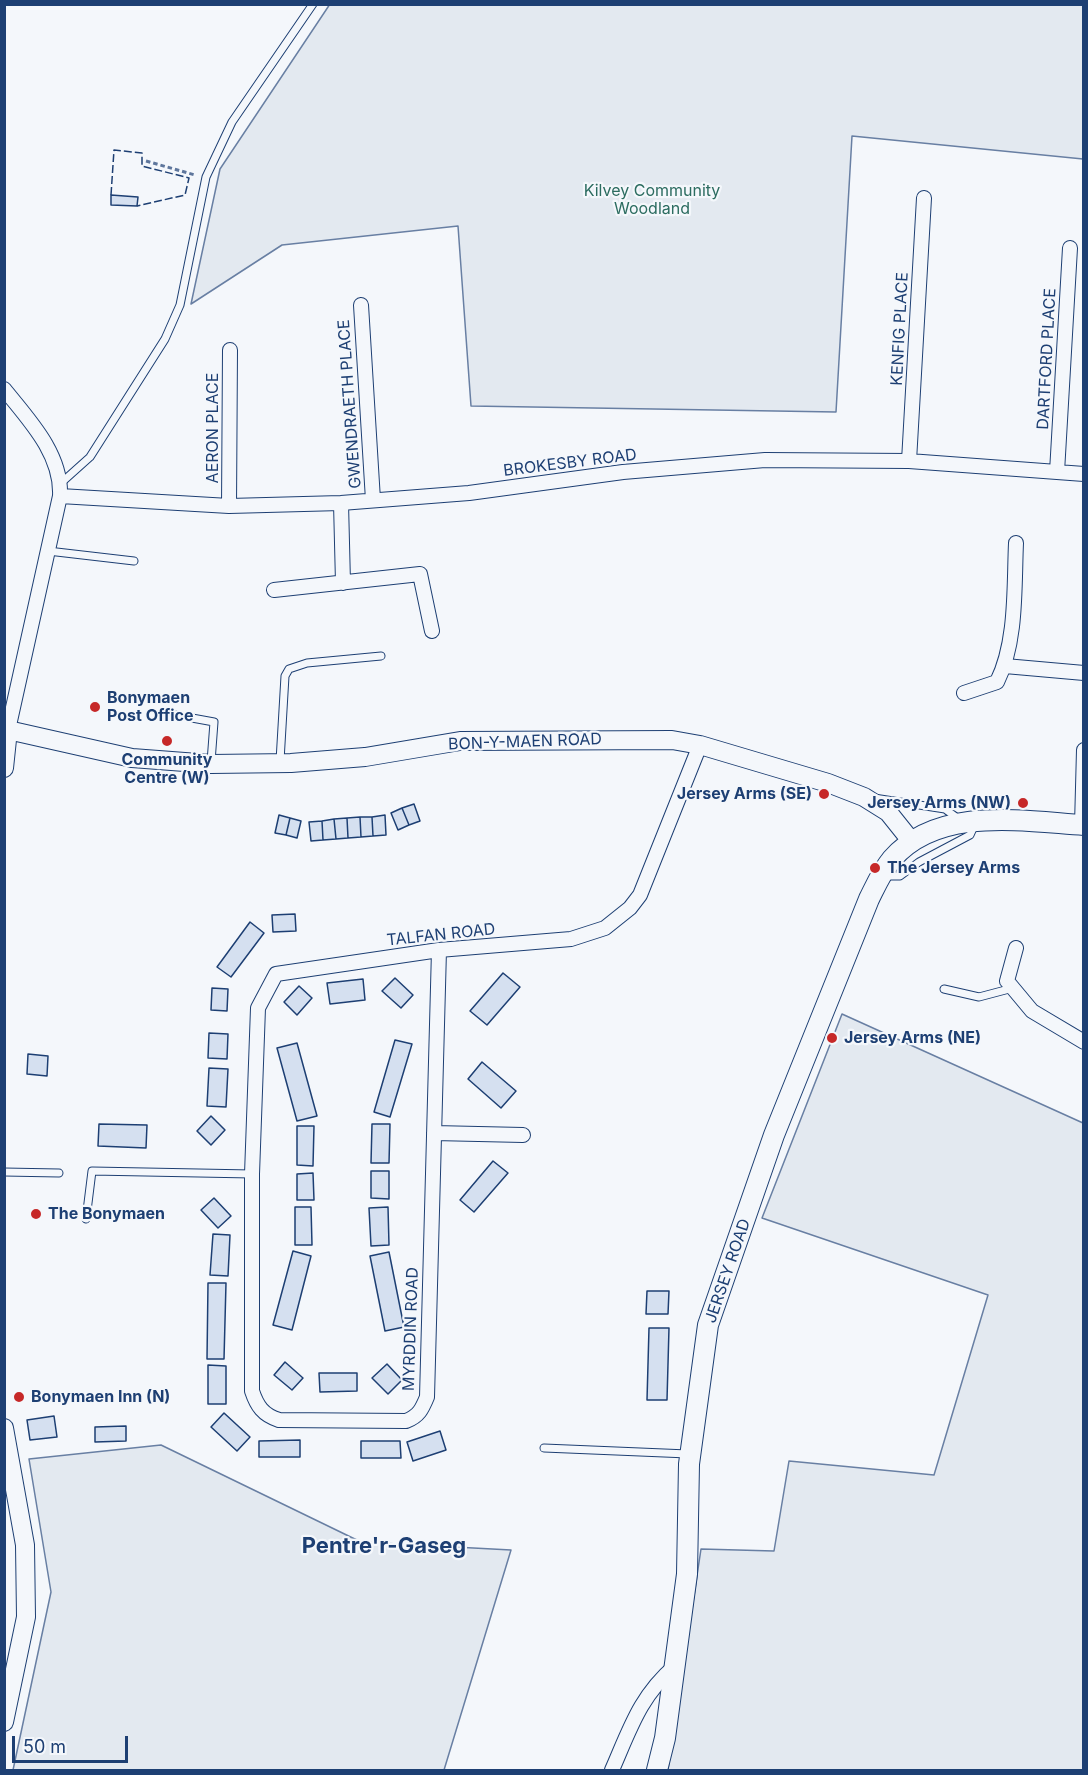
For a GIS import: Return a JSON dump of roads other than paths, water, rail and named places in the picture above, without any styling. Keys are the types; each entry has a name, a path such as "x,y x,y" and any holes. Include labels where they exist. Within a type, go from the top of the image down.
{"main road":[{"name":"JERSEY ROAD","path":"657,1770 665,1738 687,1574 690,1454 708,1325 774,1136 880,876 895,856 912,842 933,830 969,822 1083,825"}],"street":[{"name":"KENFIG PLACE","path":"909,461 924,198"},
{"name":"DARTFORD PLACE","path":"1057,472 1070,248"},
{"name":"GWENDRAETH PLACE","path":"361,305 373,500"},
{"name":"AERON PLACE","path":"229,506 230,350"},
{"path":"4,389 50,449 61,489 6,729 4,768"},
{"name":"BROKESBY ROAD","path":"61,489 229,506 341,503 470,493 622,472 765,460 909,461 1083,474"},
{"path":"341,503 343,583"},
{"path":"964,693 997,682 1005,666 1013,604 1016,543"},
{"path":"274,590 420,574 432,631"},
{"path":"1005,666 1083,673"},
{"name":"BON-Y-MAEN ROAD","path":"6,729 132,759 211,764 280,764 365,757 460,741 643,739 700,745 828,783 864,797 888,812 912,842"},
{"name":"TALFAN ROAD","path":"252,1174 258,1008 276,974 439,950 571,939 605,928 619,918 640,895 700,745"},
{"path":"1083,750 1083,825"},
{"path":"1016,948 1007,981 1032,1011 1082,1039"},
{"name":"MYRDDIN ROAD","path":"252,1174 252,1378 255,1402 269,1416 279,1420 406,1421 416,1417 427,1396 439,950"},
{"path":"434,1133 523,1136"},
{"path":"4,1428 25,1545 26,1617 4,1722"},
{"path":"612,1770 638,1708 656,1682 675,1665"}],"lane":[{"path":"61,489 90,457 165,339 180,305 206,177 232,122 313,4"},
{"path":"48,551 134,561"},
{"path":"280,764 285,676 289,669 306,663 381,656"},
{"path":"170,714 214,722 211,764"},
{"path":"864,797 897,800 945,809 969,822 970,835 919,862 900,876 880,876"},
{"path":"944,989 979,997 1013,988"},
{"path":"86,1219 92,1171 252,1174"},
{"path":"4,1172 59,1173"},
{"path":"544,1448 690,1454"}],"place":[{"name":"Bonymaen Post Office","path":"95,707"},
{"name":"Community Centre (W)","path":"167,741"},
{"name":"Jersey Arms (SE)","path":"824,794"},
{"name":"Jersey Arms (NW)","path":"1023,803"},
{"name":"The Jersey Arms","path":"875,868"},
{"name":"Jersey Arms (NE)","path":"832,1038"},
{"name":"The Bonymaen","path":"36,1214"},
{"name":"Bonymaen Inn (N)","path":"19,1397"}],"district":[{"name":"Pentre'r-Gaseg","path":"384,1546"}],"park label":[{"name":"Kilvey Community Woodland","path":"652,200"}]}
